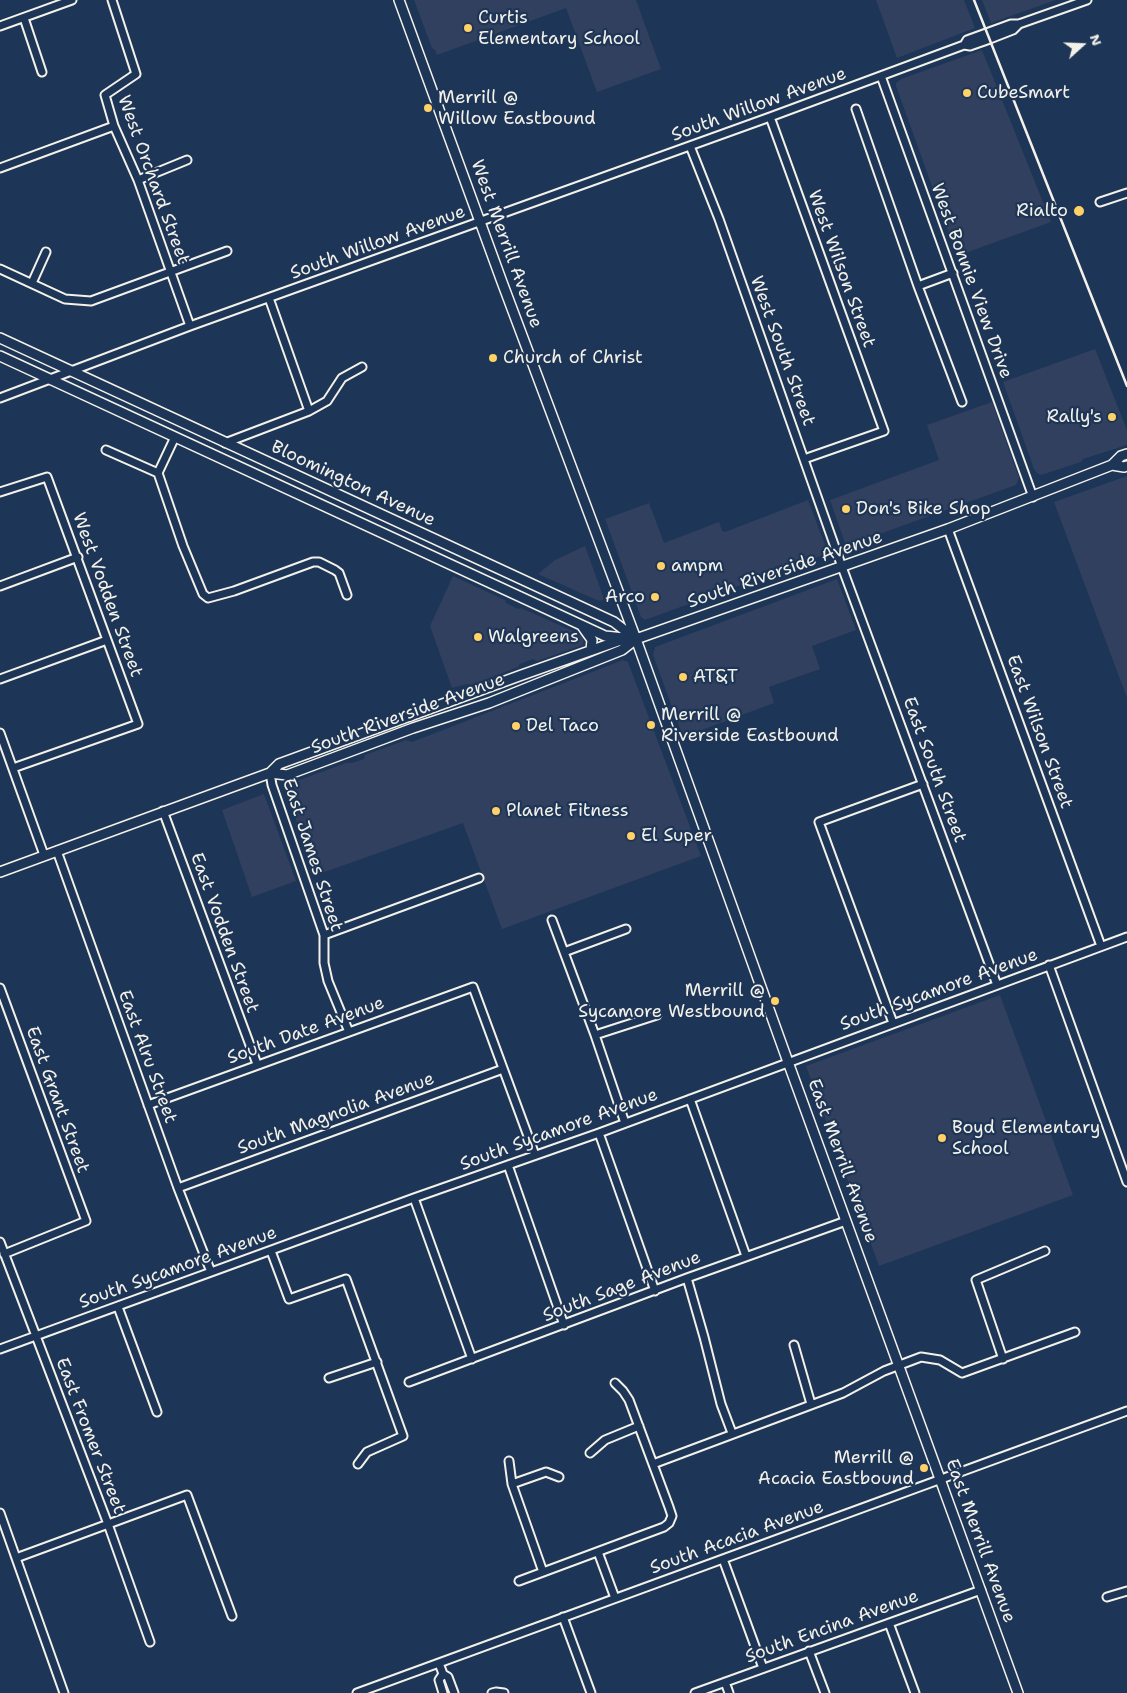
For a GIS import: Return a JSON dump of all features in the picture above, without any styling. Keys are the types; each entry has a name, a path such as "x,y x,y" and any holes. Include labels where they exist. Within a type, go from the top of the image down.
{"main road":[{"name":"West Merrill Avenue","path":"399,0 479,222 636,639"},
{"name":"Bloomington Avenue","path":"0,338 614,622 636,639"},
{"name":"Bloomington Avenue","path":"0,356 605,636 636,639"},
{"name":"South Riverside Avenue","path":"0,872 270,773 279,764 591,650 618,641 636,639 948,529 1112,465 1121,456 1127,454"},
{"name":"South Riverside Avenue","path":"1112,465 1127,466"},
{"path":"580,624 592,640 591,650"},
{"name":"South Riverside Avenue","path":"270,773 286,775 413,728 489,703 622,650 636,639"},
{"name":"East Merrill Avenue","path":"636,639 1018,1693"}],"street":[{"path":"0,26 72,0"},
{"name":"West Orchard Street","path":"112,0 136,74 104,95 114,126 138,180 190,326"},
{"name":"South Willow Avenue","path":"0,398 190,326 964,45 970,46 990,39 1013,30 1019,24 1087,0"},
{"path":"24,18 42,72"},
{"name":"West Bonnie View Drive","path":"882,76 1033,496"},
{"path":"856,110 918,286 962,402"},
{"name":"West Wilson Street","path":"770,117 884,431 804,459"},
{"path":"0,168 114,126"},
{"name":"West South Street","path":"690,146 718,219 842,567"},
{"path":"138,180 187,160"},
{"path":"1100,202 1127,192"},
{"path":"0,269 65,300 92,301 227,251"},
{"path":"32,283 46,252"},
{"path":"918,286 953,273"},
{"path":"269,298 309,411"},
{"path":"225,443 309,411 327,401 342,378 362,367"},
{"path":"175,437 158,473 202,594 208,598 234,591 313,562 319,562 338,573 347,595"},
{"path":"106,450 158,473"},
{"name":"West Vodden Street","path":"0,492 47,477 138,724 13,768"},
{"name":"East Wilson Street","path":"948,529 1101,946"},
{"path":"0,586 78,557"},
{"name":"East South Street","path":"842,567 997,984"},
{"path":"0,679 107,640"},
{"path":"0,732 44,855"},
{"name":"East James Street","path":"270,773 324,935 324,963 328,981 349,1032"},
{"path":"893,1023 819,822 923,784"},
{"name":"East Vodden Street","path":"163,811 257,1064"},
{"name":"East Alru Street","path":"57,851 148,1106 211,1272"},
{"path":"324,935 478,878"},
{"path":"552,920 595,1035 625,1123"},
{"path":"564,952 626,929"},
{"name":"South Sycamore Avenue","path":"0,1349 414,1198 599,1133 1127,937"},
{"path":"1049,965 1127,1182"},
{"name":"South Date Avenue","path":"148,1106 257,1064 474,986 504,1069"},
{"name":"East Grant Street","path":"0,988 86,1221 4,1254"},
{"path":"595,1035 657,1015"},
{"path":"504,1069 534,1155"},
{"name":"South Magnolia Avenue","path":"178,1188 504,1069"},
{"path":"690,1099 746,1256"},
{"path":"599,1133 655,1290"},
{"path":"508,1165 564,1325"},
{"path":"414,1198 472,1359"},
{"name":"South Sage Avenue","path":"409,1382 746,1256 846,1221"},
{"name":"East Fromer Street","path":"0,1242 108,1524 150,1642"},
{"path":"270,1251 289,1299 346,1279 403,1436 367,1452 358,1464"},
{"path":"1003,1359 976,1280 1045,1251"},
{"path":"687,1278 722,1404 732,1433"},
{"path":"118,1307 157,1412"},
{"path":"653,1464 732,1433 844,1393 884,1370 921,1357 940,1360 962,1373 1075,1332"},
{"path":"794,1345 811,1404"},
{"path":"328,1378 376,1362"},
{"path":"519,1581 664,1527 669,1523 672,1516 629,1400 623,1390 615,1383"},
{"name":"South Acacia Avenue","path":"357,1693 1127,1411"},
{"path":"590,1453 605,1440 639,1426"},
{"path":"509,1461 512,1484 543,1572"},
{"path":"512,1484 546,1472 559,1477"},
{"path":"16,1558 187,1495 232,1616"},
{"path":"0,1513 64,1693"},
{"path":"598,1552 615,1598"},
{"path":"722,1559 763,1668"},
{"name":"South Encina Avenue","path":"695,1693 980,1590"},
{"path":"1107,1597 1127,1591"},
{"path":"563,1618 591,1693"},
{"path":"889,1623 915,1693"},
{"path":"809,1651 825,1693"},
{"path":"439,1663 442,1674 439,1680 442,1691 451,1685"},
{"path":"442,1674 448,1677 454,1693"},
{"path":"724,1682 729,1693"},
{"path":"492,1693 504,1693"}],"shaded area":[{"name":"Curtis Elementary School","path":"414,0 636,0 661,69 597,92 566,8 437,55 432,48"},
{"path":"876,0 964,0 975,28 897,58"},
{"path":"982,0 1056,0 991,23"},
{"path":"982,50 1051,222 957,256 896,83 901,79"},
{"path":"1095,349 1127,430 1127,445 1041,475 1034,469 1003,382"},
{"path":"992,402 1019,478 1016,485 846,546 830,500 939,460 927,425"},
{"path":"1127,476 1127,698 1054,502"},
{"path":"808,500 827,550 826,554 645,620 641,617 605,519 649,503 664,543 719,522 722,531 725,532"},
{"path":"585,546 603,600 599,601 538,574 555,560"},
{"path":"453,576 505,600 506,603 518,609 521,608 584,636 583,645 537,661 533,659 520,664 518,667 471,685 467,684 452,688 430,626"},
{"path":"837,579 856,630 812,646 820,669 769,687 774,703 683,737 653,655 655,647"},
{"path":"623,660 628,662 701,856 502,929 463,823 316,875 284,787 286,785 346,763 364,759 365,755 406,740 412,742"},
{"path":"264,794 296,881 252,897 222,810"},
{"name":"Boyd Elementary School","path":"1000,995 1073,1195 879,1266 806,1066"}],"railway":[{"path":"974,0 1127,386"}],"place":[{"name":"Curtis Elementary School","path":"468,28"},
{"name":"CubeSmart","path":"967,93"},
{"name":"Merrill @ Willow Eastbound","path":"428,108"},
{"name":"Rialto","path":"1079,211"},
{"name":"Church of Christ","path":"493,358"},
{"name":"Rally's","path":"1112,417"},
{"name":"Don's Bike Shop","path":"846,509"},
{"name":"ampm","path":"661,566"},
{"name":"Arco","path":"655,597"},
{"name":"Walgreens","path":"478,637"},
{"name":"AT&T","path":"683,677"},
{"name":"Merrill @ Riverside Eastbound","path":"651,725"},
{"name":"Del Taco","path":"516,726"},
{"name":"Planet Fitness","path":"496,811"},
{"name":"El Super","path":"631,836"},
{"name":"Merrill @ Sycamore Westbound","path":"775,1001"},
{"name":"Boyd Elementary School","path":"942,1138"},
{"name":"Merrill @ Acacia Eastbound","path":"924,1468"}]}
